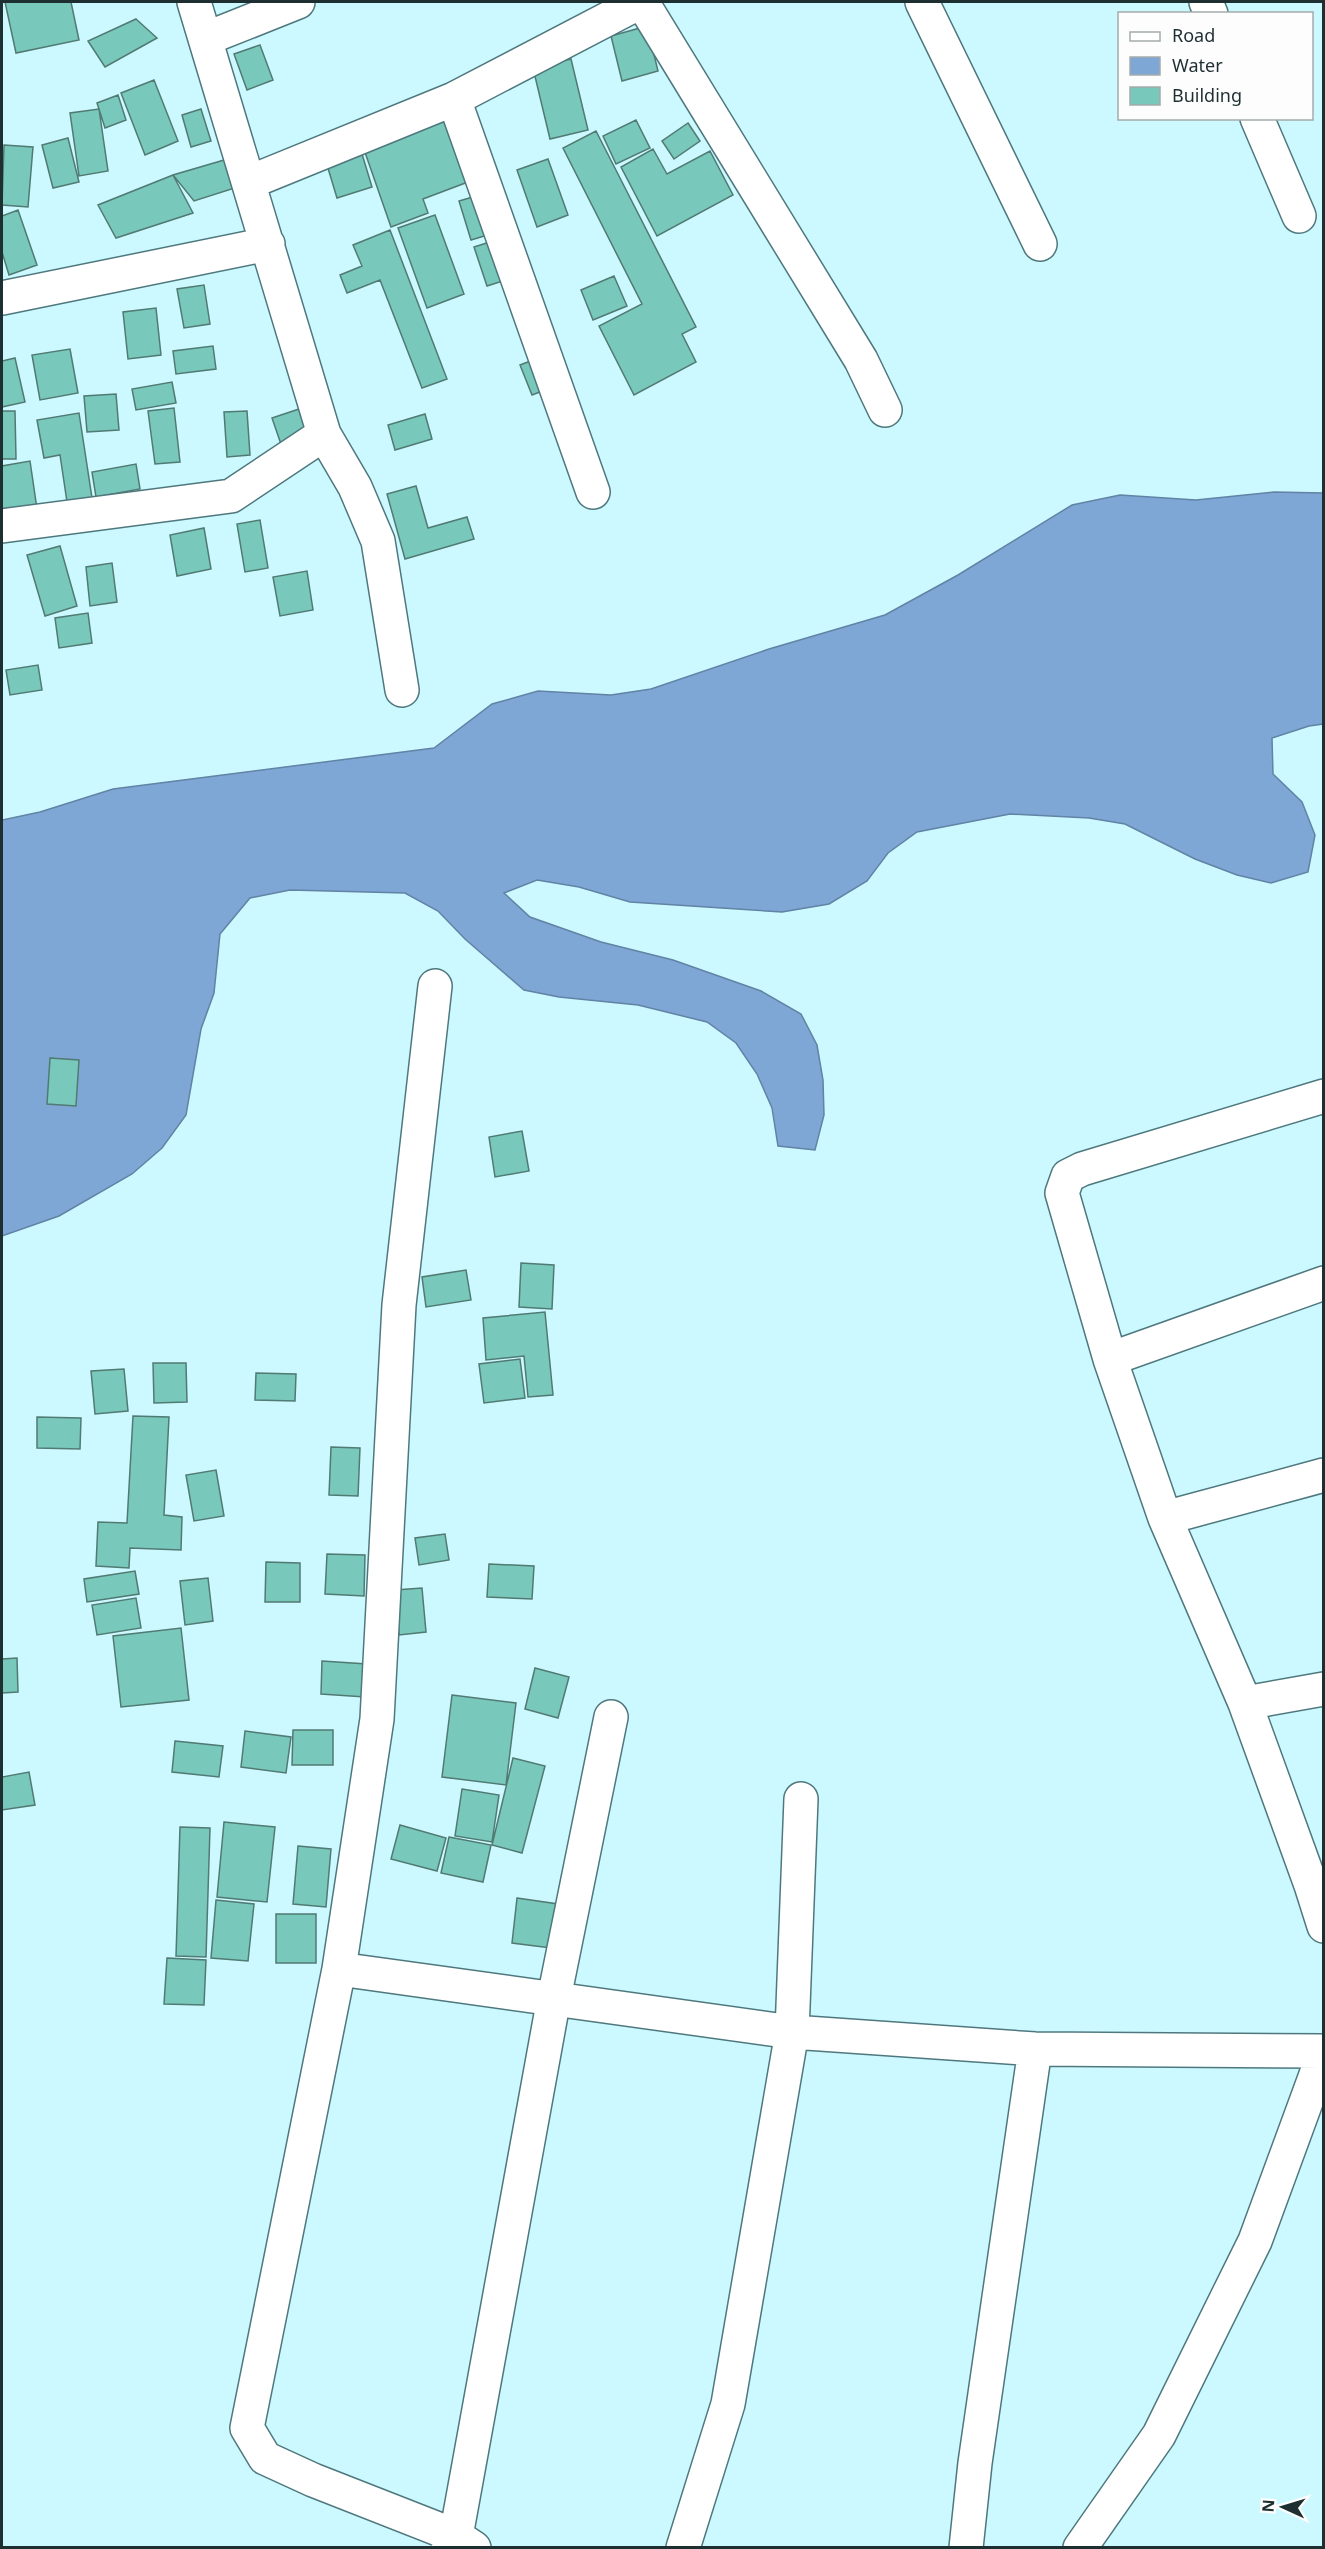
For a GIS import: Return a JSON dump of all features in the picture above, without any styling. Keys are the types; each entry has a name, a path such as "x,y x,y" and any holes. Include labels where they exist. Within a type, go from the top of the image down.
{"street":[{"path":"194,2 324,434 355,488 378,541 402,690"},
{"path":"205,39 298,2"},
{"path":"250,182 454,99 641,2 861,360 885,410"},
{"path":"922,2 1040,244"},
{"path":"454,99 593,492"},
{"path":"1258,120 1299,216"},
{"path":"2,298 268,244"},
{"path":"2,526 231,496 324,434"},
{"path":"435,986 399,1305 377,1719 339,1969 247,2428 265,2458 459,2544 554,1998 610,1717"},
{"path":"1323,1096 1082,1169 1068,1176 1062,1193 1110,1359 1166,1518 1245,1703 1317,1883 1323,1926"},
{"path":"1110,1359 1323,1283"},
{"path":"1166,1518 1323,1475"},
{"path":"1245,1703 1323,1689"},
{"path":"683,2547 728,2404 792,2032 801,1799"},
{"path":"339,1969 792,2032 1035,2049 1323,2052 1250,2251 1159,2435 1080,2547"},
{"path":"966,2547 975,2463 1035,2049"}],"water":[{"path":"1274,492 1323,493 1323,724 1272,738 1273,774 1302,802 1315,835 1308,872 1271,883 1237,875 1195,859 1125,824 1089,818 1010,814 917,832 888,853 867,881 829,904 782,912 630,902 579,887 537,880 504,893 530,917 601,942 673,960 761,991 801,1014 817,1045 823,1080 824,1115 815,1150 778,1146 772,1108 757,1074 736,1043 707,1022 638,1005 559,997 524,990 465,939 438,911 405,893 290,890 250,898 220,934 214,993 201,1029 186,1115 162,1148 132,1174 59,1216 2,1236 2,820 40,812 113,789 434,748 492,704 538,691 611,695 651,689 769,649 885,615 958,575 1072,505 1120,495 1196,500"}],"building":[{"path":"5,2 71,2 79,40 16,53"},
{"path":"136,19 157,38 105,67 88,41"},
{"path":"647,26 658,71 622,81 611,36"},
{"path":"260,45 273,80 247,90 234,54"},
{"path":"571,59 588,130 550,139 533,68"},
{"path":"154,80 178,141 145,155 121,93"},
{"path":"118,95 126,120 105,128 97,103"},
{"path":"99,109 108,171 79,176 70,113"},
{"path":"201,109 211,141 191,147 182,115"},
{"path":"442,109 468,182 423,199 428,213 391,227 360,138"},
{"path":"636,120 650,148 616,164 603,136"},
{"path":"688,123 700,141 674,159 662,141"},
{"path":"596,131 696,327 682,334 696,362 634,395 599,326 642,304 563,148"},
{"path":"68,138 79,182 53,188 42,145"},
{"path":"359,144 372,187 337,198 324,155"},
{"path":"4,145 33,147 28,207 2,205"},
{"path":"653,149 667,174 710,151 733,195 657,236 621,167"},
{"path":"241,155 241,186 194,201 173,175"},
{"path":"548,159 568,215 537,227 517,170"},
{"path":"173,175 193,213 116,238 98,205"},
{"path":"483,194 494,233 471,240 459,201"},
{"path":"18,210 37,265 9,275 2,252 2,216"},
{"path":"435,215 464,294 427,308 398,228"},
{"path":"390,230 447,379 422,388 380,280 347,293 340,275 362,266 353,245"},
{"path":"496,240 509,279 487,286 474,247"},
{"path":"614,276 627,306 593,320 581,290"},
{"path":"204,285 210,324 184,328 177,289"},
{"path":"156,308 161,355 128,359 123,312"},
{"path":"213,346 216,369 176,374 173,351"},
{"path":"70,349 78,393 40,400 32,355"},
{"path":"541,357 553,387 532,395 520,365"},
{"path":"15,358 25,402 2,407 2,361"},
{"path":"172,382 176,403 136,410 132,389"},
{"path":"116,394 119,430 87,432 84,396"},
{"path":"174,408 180,462 155,464 148,411"},
{"path":"299,409 310,441 283,450 272,418"},
{"path":"2,411 15,411 16,459 2,459"},
{"path":"247,411 250,455 227,457 224,412"},
{"path":"79,413 92,498 67,502 60,455 44,458 37,420"},
{"path":"425,414 432,439 395,450 388,425"},
{"path":"30,461 37,509 2,515 2,466"},
{"path":"136,464 140,489 96,497 92,472"},
{"path":"416,486 428,528 467,517 474,539 405,559 387,494"},
{"path":"260,520 268,568 245,572 237,524"},
{"path":"204,528 211,569 177,576 170,535"},
{"path":"60,546 77,606 45,616 27,555"},
{"path":"112,563 117,602 90,606 86,567"},
{"path":"307,571 313,610 280,616 273,577"},
{"path":"88,613 92,643 59,648 55,618"},
{"path":"38,665 42,690 10,695 6,670"},
{"path":"50,1058 79,1060 76,1106 47,1104"},
{"path":"522,1131 529,1171 495,1177 489,1137"},
{"path":"521,1263 554,1265 552,1309 519,1307"},
{"path":"466,1270 471,1300 426,1307 422,1277"},
{"path":"545,1312 553,1395 528,1397 524,1356 486,1360 483,1318"},
{"path":"520,1359 525,1398 484,1403 479,1364"},
{"path":"153,1363 186,1363 187,1402 154,1403"},
{"path":"124,1369 128,1411 95,1414 91,1371"},
{"path":"256,1373 296,1374 295,1401 255,1400"},
{"path":"133,1416 169,1417 164,1515 182,1517 181,1550 130,1548 129,1568 96,1566 98,1522 127,1523"},
{"path":"37,1417 81,1418 80,1449 37,1448"},
{"path":"331,1447 360,1448 358,1496 329,1495"},
{"path":"216,1470 224,1516 194,1521 186,1475"},
{"path":"445,1534 449,1560 419,1565 415,1538"},
{"path":"327,1554 365,1555 364,1596 325,1594"},
{"path":"266,1562 300,1563 300,1602 265,1602"},
{"path":"489,1564 534,1566 532,1599 487,1597"},
{"path":"135,1571 139,1594 87,1602 84,1579"},
{"path":"208,1578 213,1621 185,1625 180,1581"},
{"path":"422,1588 426,1632 399,1635 395,1590"},
{"path":"136,1598 141,1628 97,1635 92,1605"},
{"path":"181,1628 189,1700 121,1707 113,1636"},
{"path":"17,1658 18,1692 2,1693 2,1659"},
{"path":"322,1661 367,1664 365,1697 321,1694"},
{"path":"535,1668 569,1677 558,1718 525,1709"},
{"path":"452,1695 516,1703 506,1785 442,1777"},
{"path":"293,1730 333,1730 333,1765 292,1765"},
{"path":"245,1731 291,1737 286,1773 241,1767"},
{"path":"175,1741 223,1746 219,1777 172,1772"},
{"path":"513,1758 545,1766 522,1853 492,1845"},
{"path":"29,1772 35,1805 2,1810 2,1777"},
{"path":"462,1789 499,1795 492,1842 455,1836"},
{"path":"224,1822 275,1827 267,1902 217,1897"},
{"path":"400,1825 446,1838 437,1871 391,1859"},
{"path":"180,1827 210,1828 206,1957 176,1956"},
{"path":"449,1837 491,1845 483,1882 441,1873"},
{"path":"298,1846 331,1849 326,1907 293,1904"},
{"path":"517,1898 565,1905 559,1949 512,1943"},
{"path":"216,1900 254,1904 248,1961 211,1958"},
{"path":"276,1914 316,1914 316,1963 276,1963"},
{"path":"167,1958 206,1960 204,2005 164,2004"}]}
